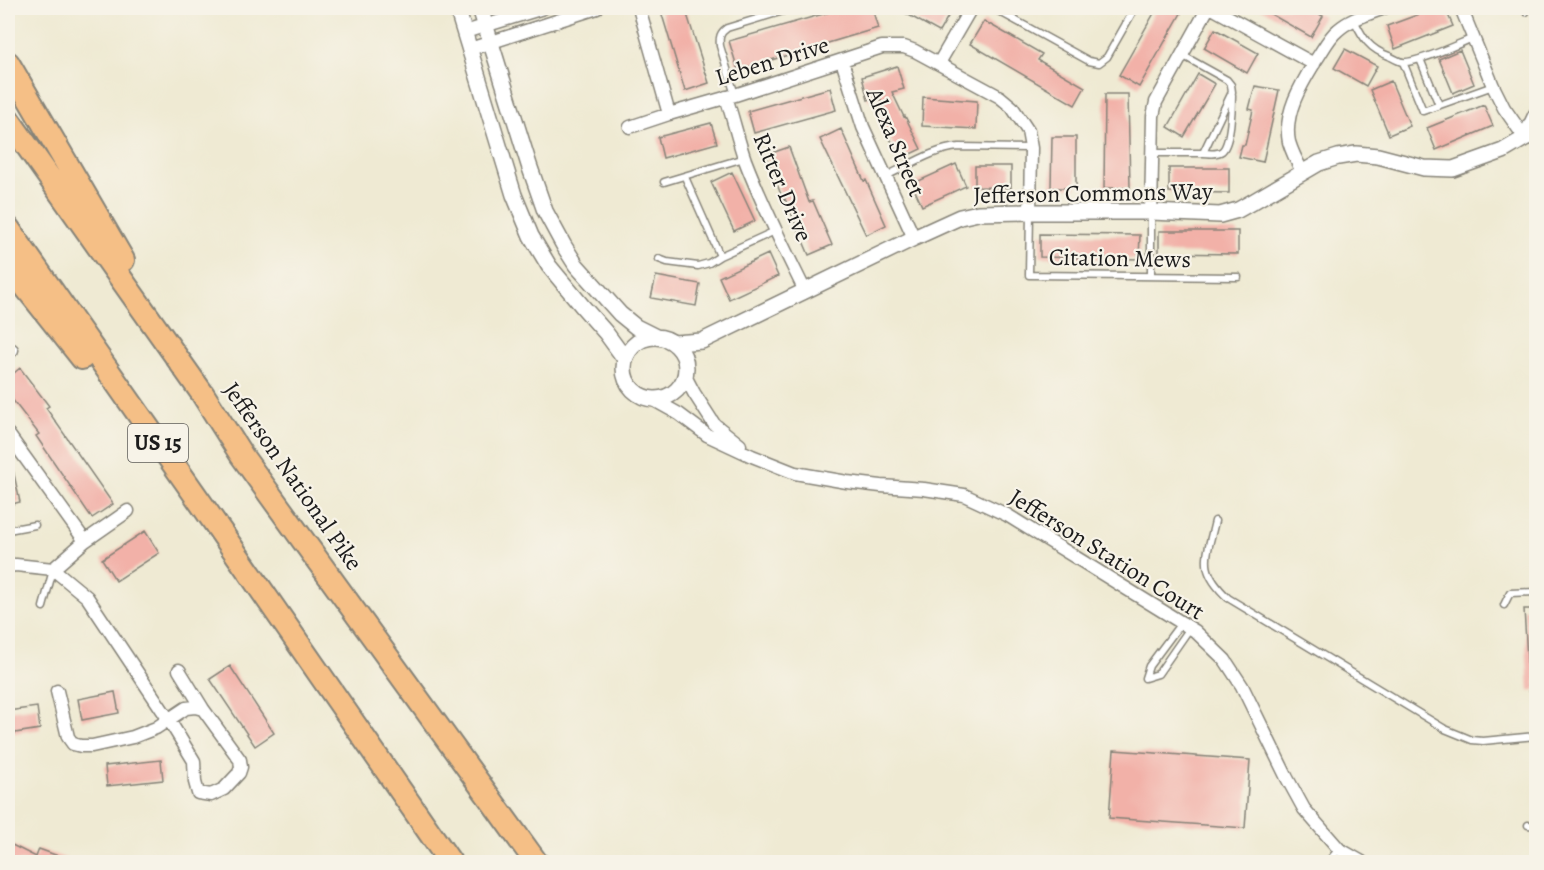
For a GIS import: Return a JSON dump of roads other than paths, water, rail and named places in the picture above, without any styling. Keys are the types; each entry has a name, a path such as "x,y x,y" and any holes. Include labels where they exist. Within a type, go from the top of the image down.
{"highway":[{"path":"8,63 202,393"},
{"name":"Jefferson National Pike","path":"8,119 202,393 242,456 536,862"},
{"name":"US 15","path":"8,228 450,862"},
{"path":"8,265 219,528"}],"street":[{"path":"457,8 514,195 531,236 549,266 625,359"},
{"path":"480,8 545,211 564,246 582,272 620,314 636,327 666,338 680,348 686,369 682,384 669,396 660,399 641,396 633,391 624,375 625,359 629,350 636,343 656,336"},
{"path":"465,32 543,8"},
{"path":"470,48 597,8"},
{"path":"639,8 669,114"},
{"path":"939,63 971,8"},
{"path":"1151,212 1153,116 1156,102 1210,8 1314,64"},
{"path":"1302,171 1289,140 1290,116 1297,94 1335,32 1354,20 1384,8"},
{"path":"1461,8 1504,108 1531,136"},
{"name":"Leben Drive","path":"630,127 882,47 904,47 939,63 1000,97 1012,107 1028,131 1031,148 1030,212"},
{"name":"Alexa Street","path":"842,61 860,119 914,238"},
{"name":"Ritter Drive","path":"730,96 745,158 775,231 805,291"},
{"path":"1531,136 1536,115"},
{"name":"Jefferson Commons Way","path":"674,343 702,340 960,217 978,213 1030,212 1151,212 1220,215 1238,210 1318,162 1356,154 1378,156 1424,168 1453,169 1503,151 1531,136"},
{"name":"Jefferson Commons Way","path":"686,369 702,340"},
{"name":"Jefferson Station Court","path":"686,369 693,393 714,424 752,456"},
{"name":"Jefferson Station Court","path":"652,399 679,414 707,435 795,473 847,482 964,495 1007,514 1186,625 1225,660 1242,686 1304,809 1339,849 1362,862"},
{"path":"8,434 85,542"},
{"path":"53,569 128,511"},
{"path":"8,566 53,569 87,597 194,761 198,793 211,795 224,789 239,773 240,760 203,709 179,670"},
{"path":"57,691 68,737 73,744 81,746 92,746 133,737 169,720 186,708 203,709"}],"lane":[{"path":"730,96 719,39 722,32 727,28 793,8"},
{"path":"993,8 1089,61 1099,63 1107,57 1135,8"},
{"path":"1354,20 1362,37 1370,46 1384,55 1403,62 1420,59 1474,38"},
{"path":"1152,153 1217,154 1222,151 1226,142 1231,119 1231,85 1227,80 1182,55"},
{"path":"1420,59 1439,105"},
{"path":"1403,62 1423,111 1493,86"},
{"path":"1203,153 1232,92"},
{"path":"886,176 948,148 1031,148"},
{"path":"664,182 745,158"},
{"path":"685,177 720,256"},
{"name":"Citation Mews","path":"1030,212 1029,275 1238,277"},
{"path":"1151,212 1151,276"},
{"path":"659,259 698,266 709,263 775,231"},
{"path":"1215,521 1206,569 1210,578 1228,598 1445,729 1472,740 1483,741 1536,736"},
{"path":"8,530 35,525"},
{"path":"43,607 53,569"},
{"path":"1504,605 1510,593 1536,592"},
{"path":"1186,625 1158,674 1146,678 1149,666 1186,625"},
{"path":"1528,825 1536,826"},
{"path":"1329,862 1339,849"}]}
